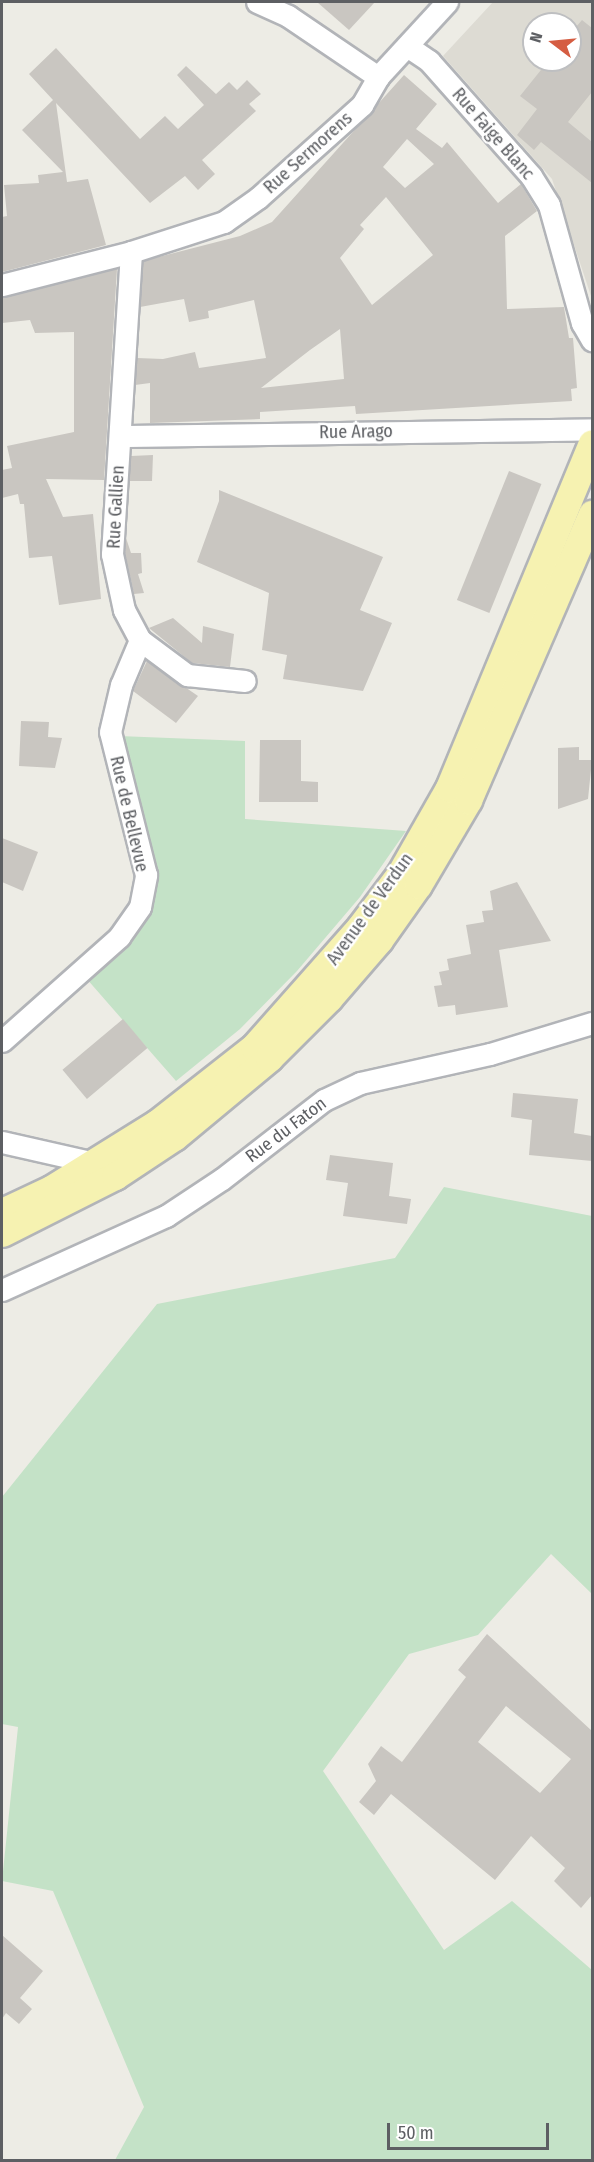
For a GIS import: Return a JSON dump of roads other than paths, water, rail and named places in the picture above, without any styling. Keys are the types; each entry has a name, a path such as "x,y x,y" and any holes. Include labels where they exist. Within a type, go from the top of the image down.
{"main road":[{"name":"Avenue de Verdun","path":"2,1233 115,1176 174,1137 269,1058 329,998 379,940 418,885 468,800 582,528 592,443"},
{"name":"Avenue de Verdun","path":"2,1212 95,1163 157,1123 254,1047 312,984 400,874 449,788 582,528"}],"street":[{"path":"257,2 288,16 378,77"},
{"name":"Rue Sermorens","path":"2,285 132,252 224,222 258,198 362,105 378,77 447,2"},
{"name":"Rue Faige Blanc","path":"407,46 429,61 531,176 549,205 582,323 592,340"},
{"name":"Rue Gallien","path":"132,252 112,554 124,610 140,640 187,675 245,681"},
{"name":"Rue Arago","path":"120,436 592,429"},
{"name":"Rue de Bellevue","path":"2,1041 119,937 140,907 146,875 110,732 121,685 140,640"},
{"name":"Rue du Faton","path":"2,1290 166,1216 222,1179 324,1100 360,1083 489,1054 592,1023"},
{"path":"2,1142 95,1163"}]}
